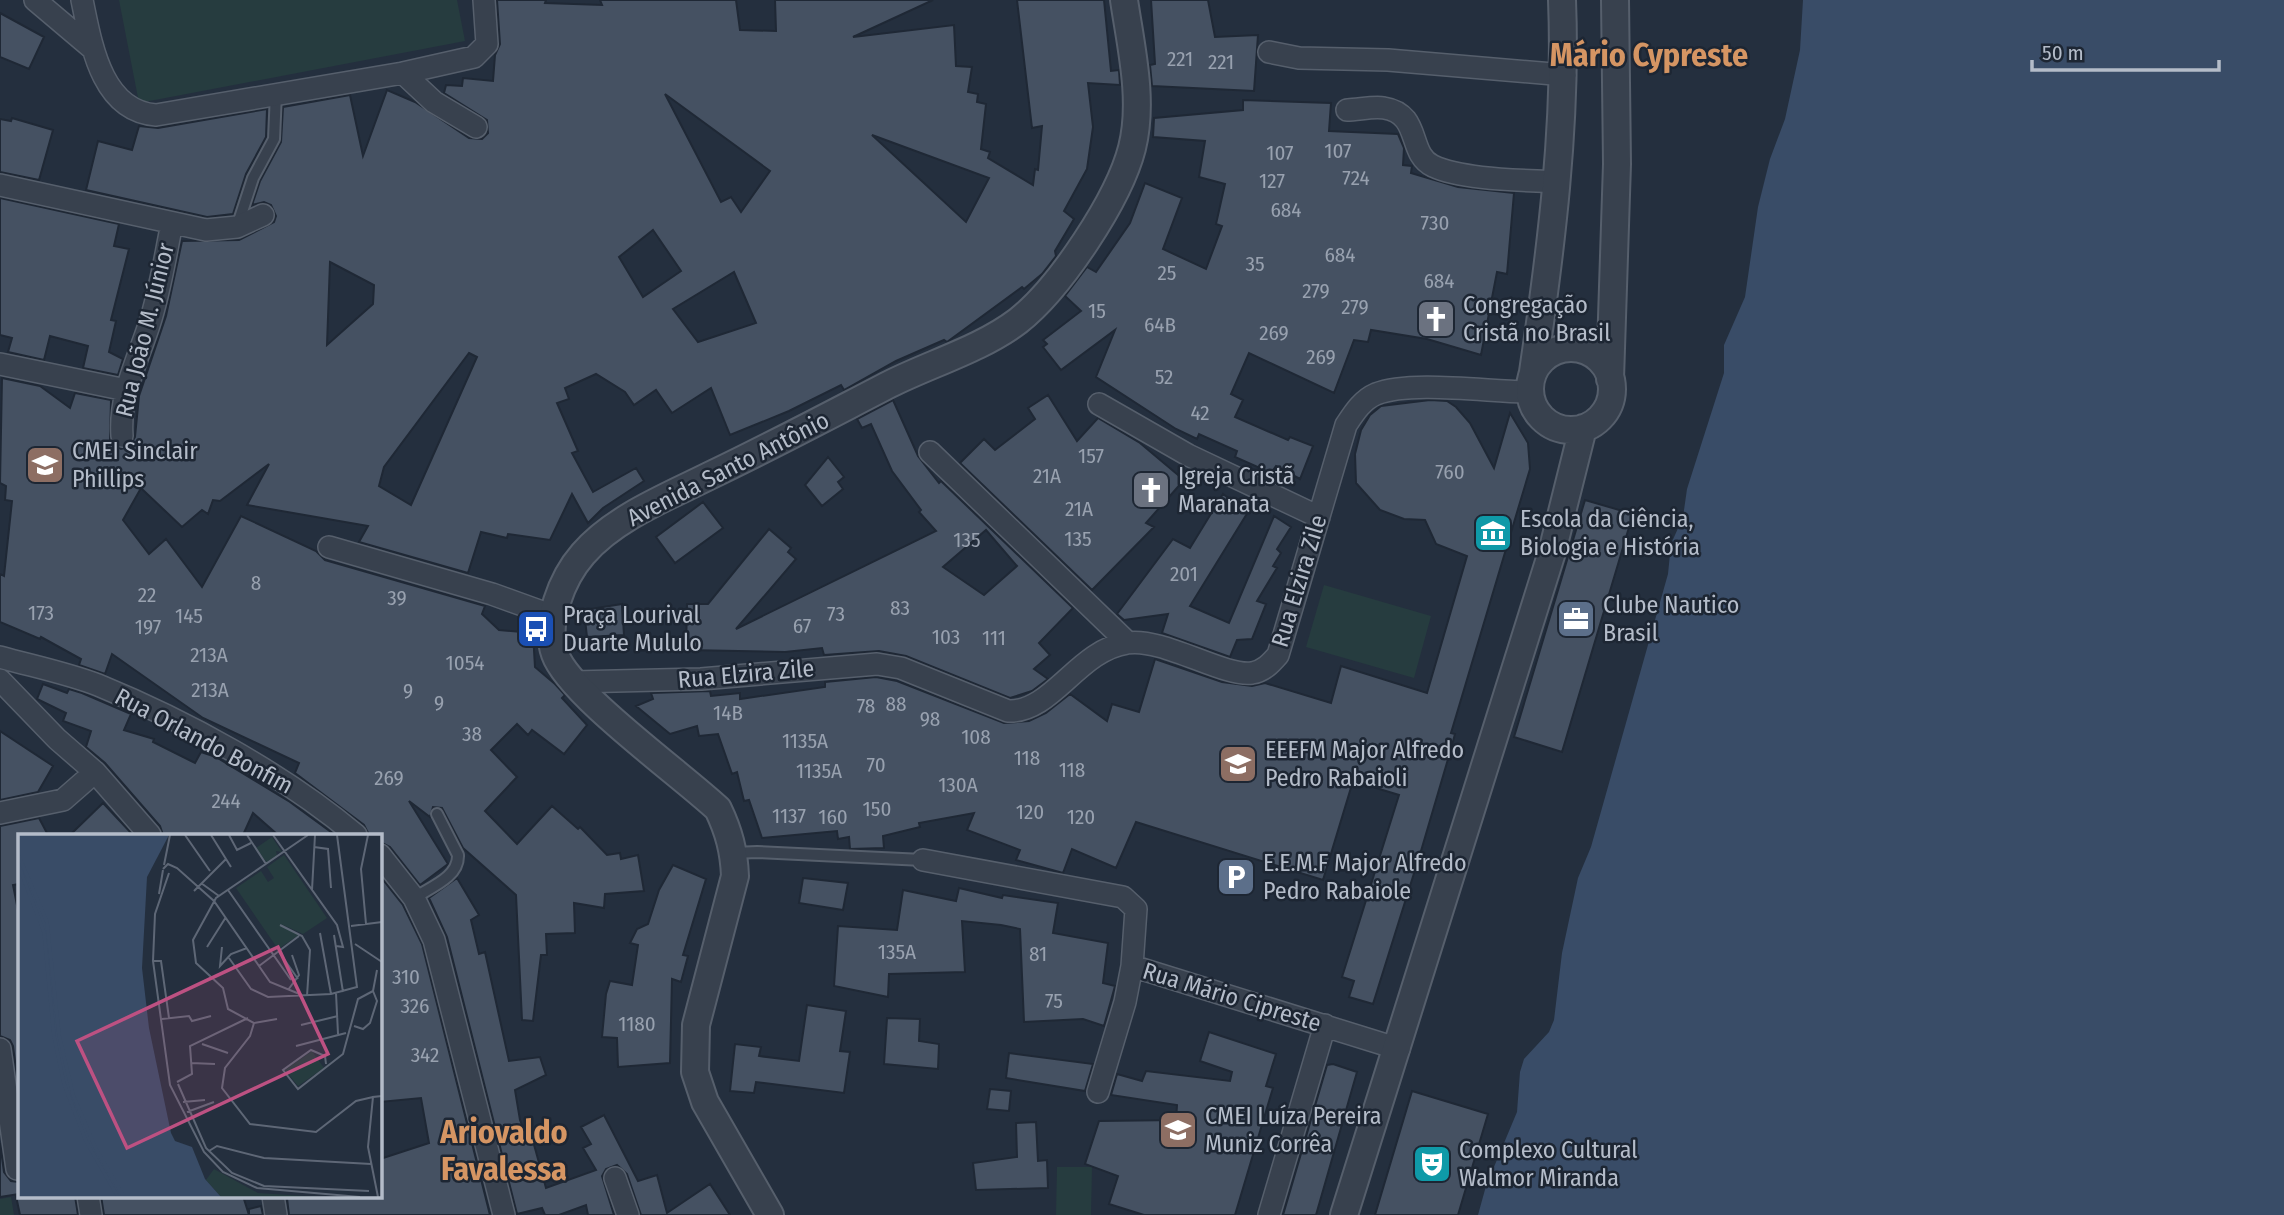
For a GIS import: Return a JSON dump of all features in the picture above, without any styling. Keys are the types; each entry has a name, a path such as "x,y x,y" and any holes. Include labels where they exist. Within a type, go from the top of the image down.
{"street":[{"path":"35,0 93,49"},
{"path":"82,0 93,49 111,88 129,108 141,114 156,115 403,73 474,57 481,52 489,35 484,0"},
{"name":"Avenida Santo Antônio","path":"770,1215 705,1102 695,1072 696,1025 733,890 734,853 729,831 718,809 573,682 554,653 551,636 553,616 566,580 583,553 645,508 892,383 999,334 1020,319 1040,299 1105,211 1118,188 1132,147 1136,125 1136,96 1124,0"},
{"path":"1562,0 1565,75 1556,182 1531,382 1535,410 1548,423 1565,429 1583,428 1599,419 1611,397 1617,164 1615,0"},
{"path":"1269,51 1299,58 1388,60 1565,75"},
{"path":"403,73 434,102 476,127"},
{"path":"1347,110 1384,108 1398,113 1410,124 1420,155 1431,166 1508,180 1556,182"},
{"path":"0,185 206,230 237,227 263,215"},
{"name":"Rua João M. Júnior","path":"121,436 120,417 125,390 155,304 172,223"},
{"path":"1531,382 1550,353 1574,348 1598,358 1610,379"},
{"path":"0,364 125,390"},
{"name":"Rua Elzira Zile","path":"573,682 701,679 877,664 901,668 1008,710 1023,711 1037,706 1081,665 1127,642 1183,653 1238,672 1252,673 1266,668 1278,655 1346,425 1357,408 1373,395 1396,388 1531,382"},
{"path":"1099,404 1188,455 1319,517"},
{"path":"1344,1215 1399,1049 1552,552 1583,428"},
{"path":"930,452 1127,642"},
{"path":"329,547 492,593 553,616"},
{"name":"Rua Orlando Bonfim","path":"0,657 96,684 165,716 314,800 355,834"},
{"path":"0,680 57,739 95,772 149,834"},
{"path":"0,813 63,800 95,772"},
{"path":"382,858 414,898 434,940 504,1215"},
{"name":"Rua Mário Cipreste","path":"923,860 1043,880 1128,899 1136,909 1132,965 1399,1049"},
{"path":"1098,1092 1125,1002 1132,965"},
{"path":"1269,1215 1325,1025"},
{"path":"0,1049 12,1170"},
{"path":"615,1178 628,1215"}],"lane":[{"path":"237,227 253,178 274,139 276,93"},
{"path":"414,898 452,874 459,862 437,814"},
{"path":"734,853 796,853 923,860"}],"green space":[{"path":"119,0 457,0 465,41 139,103"},
{"path":"1324,585 1431,616 1414,678 1306,647"},
{"path":"1057,1167 1092,1167 1091,1215 1056,1215"},
{"path":"11,1197 14,1215 0,1215 0,1199"}],"water":[{"path":"1803,0 2284,0 2284,1215 1478,1215 1486,1186 1517,1112 1520,1072 1524,1059 1549,1032 1554,1020 1562,953 1578,878 1591,847 1668,574 1671,544 1683,517 1687,489 1724,373 1724,345 1745,297 1758,207 1770,159 1785,119 1800,50"}],"building":[{"path":"497,0 546,0 545,3 602,5 600,0 736,0 740,30 776,31 775,0 933,0 853,37 954,25 956,66 972,67 968,92 978,94 977,102 986,104 981,149 990,152 988,158 1033,185 1035,169 1038,170 1042,126 1032,128 1017,0 1104,0 1111,71 1119,70 1120,85 1088,83 1093,127 1087,169 1064,211 1074,219 1055,251 1056,256 1042,274 1024,289 1022,287 947,342 944,340 896,361 844,390 841,385 789,411 730,435 711,388 672,413 656,390 634,405 625,392 596,374 565,388 569,399 557,403 578,451 572,453 593,492 636,468 644,481 603,508 588,523 572,494 550,540 508,534 507,538 481,532 468,573 359,542 368,526 247,505 269,464 220,501 213,500 208,514 202,510 182,527 141,488 123,520 149,554 166,539 202,587 241,516 316,551 325,560 485,606 482,614 499,630 533,633 535,667 565,695 562,698 587,725 564,754 532,730 528,735 517,724 491,750 517,777 485,811 517,844 552,806 578,829 580,827 607,855 620,853 621,859 638,855 644,891 605,894 604,908 574,903 575,933 546,934 547,955 541,955 533,1021 522,1020 516,895 463,848 442,808 433,807 430,817 409,801 448,864 420,885 390,847 382,843 382,834 368,834 364,825 295,773 299,763 203,718 112,654 105,674 79,665 81,659 41,637 40,639 0,622 0,574 4,576 12,501 5,500 6,486 0,483 2,378 40,386 70,408 75,393 111,400 110,442 121,449 129,447 135,437 139,396 166,316 182,241 239,240 274,222 276,216 271,205 264,202 252,205 260,181 281,142 283,107 350,95 363,156 387,90 415,102 469,138 482,139 488,133 487,120 444,93 446,85 462,86 463,78 493,81 495,55 500,44","holes":["665,94 770,171 741,212 731,197 721,202","872,135 989,178 966,222","653,230 681,271 643,297 619,257","330,262 374,285 373,304 327,345","734,272 756,323 698,342 673,309","469,353 477,357 411,505 379,486 384,467"]},
{"path":"1151,0 1208,0 1215,37 1258,35 1254,91 1152,86 1150,65 1155,64"},
{"path":"0,13 44,37 29,69 0,57"},
{"path":"1243,100 1331,103 1329,131 1398,134 1404,148 1403,165 1412,166 1411,173 1458,187 1514,193 1507,274 1497,272 1481,355 1427,339 1371,330 1368,342 1354,340 1334,393 1249,353 1231,394 1243,400 1235,417 1288,440 1290,437 1313,446 1300,479 1276,466 1271,473 1235,457 1237,451 1199,434 1197,439 1176,429 1096,377 1115,330 1061,370 1043,347 1047,344 1043,340 1081,311 1065,296 1087,267 1096,272 1130,223 1145,183 1182,198 1163,249 1206,269 1222,226 1216,224 1225,184 1199,177 1205,141 1153,137 1154,118 1243,110"},
{"path":"267,109 266,137 246,174 233,214 207,217 86,190 98,141 132,150 139,126 158,128"},
{"path":"12,118 53,130 39,180 0,172 0,119 11,121"},
{"path":"0,198 119,224 114,246 129,249 111,320 116,321 109,352 123,359 118,375 83,368 88,346 50,336 44,360 8,352 12,338 0,335"},
{"path":"1048,395 1077,441 1098,418 1140,443 1184,480 1146,523 1154,527 1092,590 960,463 984,439 995,450 1035,419 1028,408"},
{"path":"893,400 918,456 939,483 941,481 1073,608 1039,643 1050,655 1034,669 1048,679 1032,691 1010,698 906,656 879,651 824,655 822,648 785,652 686,650 687,604 708,604 769,529 791,548 788,552 796,559 736,629 936,531 919,512 921,510 892,471 871,424 862,428 857,419","holes":["986,530 1017,566 984,595 943,567"]},
{"path":"1430,400 1447,401 1456,407 1470,423 1494,468 1510,413 1528,443 1530,469 1451,733 1455,734 1451,749 1373,1004 1349,997 1354,981 1342,977 1399,795 1353,781 1323,880 1136,822 1116,868 1072,849 1063,873 1016,860 1020,850 967,830 974,813 919,823 920,827 883,836 884,848 850,849 849,837 838,839 837,831 762,838 749,800 744,801 737,772 732,774 718,734 699,736 697,726 670,734 636,706 653,699 651,693 710,691 711,696 740,693 740,699 825,687 825,682 876,677 897,681 1004,723 1029,721 1046,713 1070,694 1107,721 1112,704 1139,712 1155,659 1222,682 1252,686 1265,683 1331,703 1341,666 1427,693 1467,556 1436,544 1425,520 1404,519 1380,510 1356,483 1355,454 1361,430 1370,415 1381,406"},
{"path":"828,457 844,477 838,482 843,489 822,506 805,485"},
{"path":"1223,494 1248,512 1190,606 1229,623 1274,516 1291,527 1277,549 1281,553 1273,566 1277,568 1257,601 1266,604 1252,639 1237,640 1230,657 1162,633 1168,614 1124,620 1117,614 1173,539 1190,548"},
{"name":"Clube Nautico Brasil","path":"1585,500 1633,514 1562,752 1514,737"},
{"path":"703,502 723,528 675,563 656,537"},
{"path":"622,604 624,635 587,637 584,610"},
{"path":"43,684 67,693 69,689 82,693 131,714 124,730 154,739 153,742 195,763 201,752 216,757 290,802 334,834 277,834 253,813 243,834 163,834 160,826 105,763 86,747 91,731 63,721 66,713 37,699"},
{"path":"0,731 53,766 38,792 0,800"},
{"path":"103,803 132,834 71,834"},
{"path":"39,818 47,834 18,834 18,884 13,885 18,910 18,1084 13,1046 10,1040 0,1036 0,826"},
{"path":"673,865 706,879 683,955 688,956 681,982 672,979 670,1063 618,1067 617,1038 602,1037 606,994 610,981 632,985 638,945 630,943 637,929 648,924 659,890"},
{"path":"457,878 479,915 471,920 479,954 485,952 509,1061 540,1057 546,1075 515,1090 520,1120 529,1142 533,1141 546,1188 596,1170 583,1148 591,1144 581,1127 604,1115 638,1181 657,1175 667,1213 710,1184 730,1215 641,1215 627,1174 617,1165 606,1169 602,1176 614,1215 588,1215 586,1205 559,1215 545,1215 542,1208 517,1214 447,937 429,898"},
{"path":"803,878 848,883 843,910 799,903"},
{"path":"382,879 403,905 422,944 490,1215 289,1215 287,1198 382,1198 382,1158 429,1143 421,1098 382,1102"},
{"path":"959,888 1002,898 1003,895 1058,903 1053,933 1108,943 1103,983 1115,986 1104,1026 1083,1019 1024,1022 1020,929 1001,925 962,921 965,972 889,974 888,997 834,986 838,926 897,930 903,890 956,901"},
{"path":"807,1005 846,1011 840,1051 850,1052 844,1093 756,1082 754,1093 730,1091 735,1044 761,1047 759,1056 799,1061"},
{"path":"887,1018 920,1019 919,1041 939,1044 938,1069 884,1064"},
{"name":"CMEI Luíza Pereira Muniz Corrêa","path":"1209,1032 1276,1054 1266,1086 1273,1088 1235,1215 1144,1215 1109,1204 1118,1176 1085,1164 1099,1121 1176,1120 1177,1105 1111,1095 1117,1074 1142,1081 1146,1071 1230,1081 1232,1072 1200,1061"},
{"path":"1009,1053 1093,1064 1085,1091 1006,1078"},
{"path":"1333,1064 1357,1072 1316,1215 1283,1215 1327,1065"},
{"path":"990,1089 1011,1091 1009,1111 987,1109"},
{"name":"Complexo Cultural Walmor Miranda","path":"1412,1091 1488,1114 1458,1215 1375,1215"},
{"path":"1036,1122 1038,1161 1047,1160 1048,1188 976,1190 973,1163 1017,1157 1016,1123"},
{"path":"0,1143 4,1172 11,1181 18,1182 18,1194 0,1197"},
{"path":"16,1196 75,1198 78,1215 20,1215"},
{"path":"101,1198 244,1198 249,1215 104,1215"},
{"path":"261,1206 263,1215 249,1215 249,1209"}],"place":[{"name":"Congregação Cristã no Brasil","path":"1436,319"},
{"name":"CMEI Sinclair Phillips","path":"45,465"},
{"name":"Igreja Cristã Maranata","path":"1151,490"},
{"name":"Escola da Ciência, Biologia e História","path":"1493,533"},
{"name":"Clube Nautico Brasil","path":"1576,619"},
{"name":"Praça Lourival Duarte Mululo","path":"536,629"},
{"name":"EEEFM Major Alfredo Pedro Rabaioli","path":"1238,764"},
{"name":"E.E.M.F Major Alfredo Pedro Rabaiole","path":"1236,877"},
{"name":"CMEI Luíza Pereira Muniz Corrêa","path":"1178,1130"},
{"name":"Complexo Cultural Walmor Miranda","path":"1432,1164"}],"district":[{"name":"Mário Cypreste","path":"1649,55"},
{"name":"Ariovaldo Favalessa","path":"504,1150"}]}
